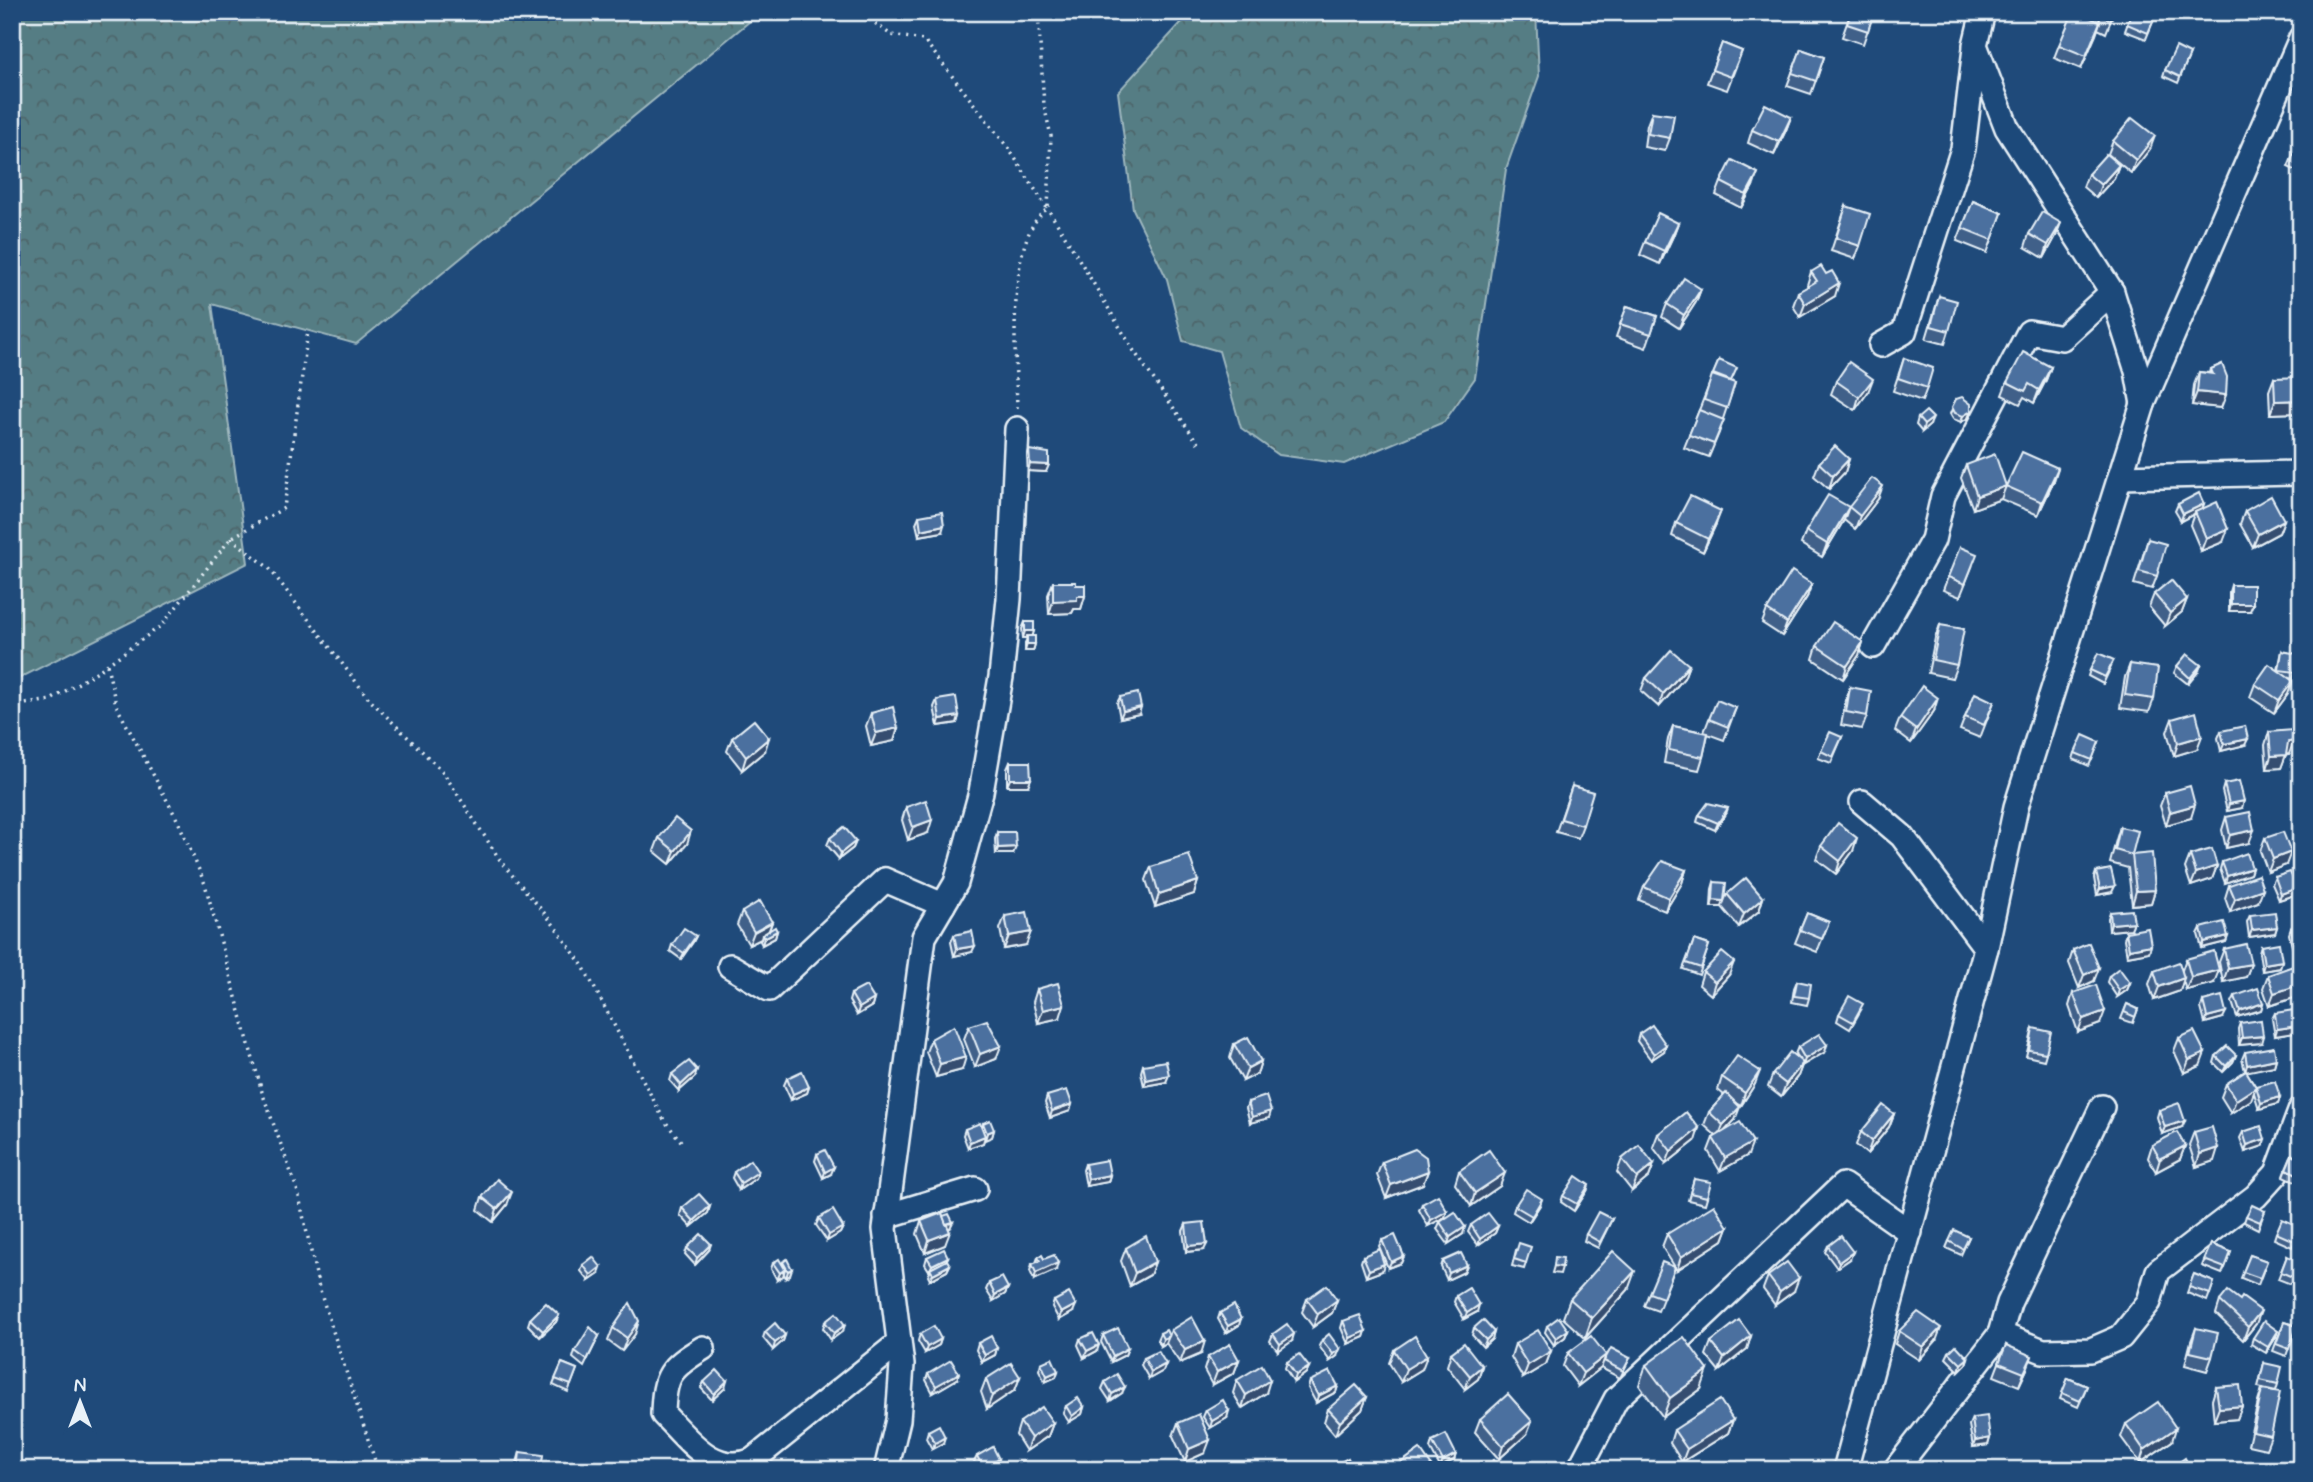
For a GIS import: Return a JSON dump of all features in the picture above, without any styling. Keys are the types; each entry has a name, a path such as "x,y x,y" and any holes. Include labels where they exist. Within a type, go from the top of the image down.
{"street":[{"path":"1881,345 1904,332 1963,149 1975,45 1983,12"},
{"path":"1845,1470 1986,948 2016,807 2143,404 2301,38"},
{"path":"1975,45 2007,128 2112,292 2137,371 2143,404"},
{"path":"1873,646 1933,540 1943,496 2029,332 2062,338 2112,292"},
{"path":"886,1470 898,1420 902,1365 885,1229 925,937 956,883 981,792 1001,677 1009,599 1017,429"},
{"path":"2120,477 2301,473"},
{"path":"1862,802 1902,836 1986,948"},
{"path":"730,966 769,989 885,880 943,905"},
{"path":"1895,1470 2000,1334 2009,1303 2102,1107"},
{"path":"2000,1334 2043,1352 2091,1350 2122,1338 2149,1302 2158,1271 2256,1196 2277,1173 2301,1109"},
{"path":"1579,1470 1616,1399 1843,1185 1910,1232"},
{"path":"887,1216 975,1189"},
{"path":"703,1348 676,1364 663,1385 663,1414 712,1460 742,1465 753,1460 899,1343"}],"path":[{"path":"1038,12 1044,105 1051,136 1048,209"},
{"path":"864,15 891,35 924,40 1009,149 1134,351 1198,443"},
{"path":"1017,429 1016,358 1022,249 1036,216 1048,209"},
{"path":"12,705 51,700 107,665 162,625 231,538 284,508 308,331"},
{"path":"231,538 269,568 369,700 443,772 502,863 551,921 583,966 664,1120 684,1145"},
{"path":"107,665 116,705 178,821 205,884 262,1092 298,1192 319,1288 378,1470"}],"green space":[{"path":"12,12 761,12 356,344 212,304 248,563 12,682"},
{"path":"1191,12 1536,12 1539,76 1506,169 1475,378 1444,422 1344,464 1279,455 1241,428 1219,351 1183,341 1167,279 1133,209 1118,92"}],"building":[{"path":"1851,12 1874,12 1868,31 1847,24"},
{"path":"2073,12 2100,22 2086,56 2059,45"},
{"path":"2102,12 2113,12 2110,20 2101,16"},
{"path":"2132,12 2145,12 2155,17 2148,33 2127,24"},
{"path":"1722,43 1742,51 1731,77 1712,70"},
{"path":"2176,47 2190,54 2180,77 2165,70"},
{"path":"1801,49 1824,57 1816,81 1792,73"},
{"path":"1765,104 1791,117 1779,142 1752,130"},
{"path":"1652,112 1674,115 1670,138 1648,134"},
{"path":"2132,118 2155,136 2136,160 2113,141"},
{"path":"2301,137 2301,158 2293,154"},
{"path":"2106,154 2119,165 2101,185 2088,174"},
{"path":"1732,160 1758,173 1746,195 1721,182"},
{"path":"1973,201 2002,213 1992,240 1962,228"},
{"path":"1846,206 1870,214 1860,246 1836,238"},
{"path":"2042,212 2061,223 2048,245 2029,234"},
{"path":"1658,213 1678,223 1664,251 1645,242"},
{"path":"1821,266 1826,274 1832,271 1839,283 1805,304 1798,292 1817,281 1811,272"},
{"path":"1684,278 1701,289 1684,315 1667,304"},
{"path":"1939,296 1957,301 1949,331 1931,326"},
{"path":"1627,306 1657,316 1651,334 1620,324"},
{"path":"2023,352 2051,367 2039,390 2029,384 2025,391 2007,382"},
{"path":"1904,358 1933,368 1927,388 1898,378"},
{"path":"1719,360 1737,368 1731,381 1713,374"},
{"path":"1849,362 1873,379 1859,397 1836,381"},
{"path":"2222,364 2227,377 2226,395 2197,392 2199,372 2213,374 2211,369"},
{"path":"1712,375 1735,383 1727,408 1704,400"},
{"path":"2300,377 2301,400 2275,401 2274,378"},
{"path":"1962,397 1971,404 1971,411 1963,416 1955,413 1952,407 1956,399"},
{"path":"1699,410 1724,420 1714,444 1689,435"},
{"path":"1926,411 1933,418 1924,425 1918,418"},
{"path":"1835,446 1849,459 1833,476 1819,463"},
{"path":"1029,450 1049,453 1049,465 1030,464"},
{"path":"2022,452 2058,468 2042,502 2006,486"},
{"path":"1995,454 2006,486 1977,496 1966,465"},
{"path":"1872,478 1883,486 1860,516 1849,507"},
{"path":"2199,493 2204,504 2183,514 2178,504"},
{"path":"1828,495 1849,507 1827,544 1806,531"},
{"path":"1690,496 1721,511 1708,539 1676,523"},
{"path":"2271,496 2284,520 2258,534 2245,511"},
{"path":"2217,502 2228,529 2206,538 2195,512"},
{"path":"942,512 944,525 921,530 919,516"},
{"path":"2148,539 2166,544 2157,576 2139,571"},
{"path":"1960,547 1977,554 1965,584 1948,577"},
{"path":"1792,571 1812,584 1787,623 1767,610"},
{"path":"2171,580 2187,599 2170,613 2154,594"},
{"path":"1053,582 1076,582 1076,585 1085,585 1085,596 1077,596 1077,600 1053,601"},
{"path":"2231,585 2253,585 2253,604 2231,604"},
{"path":"1025,622 1034,622 1034,631 1025,631"},
{"path":"1833,622 1863,642 1847,666 1817,646"},
{"path":"1940,625 1964,629 1957,665 1933,660"},
{"path":"1027,636 1035,636 1035,644 1027,644"},
{"path":"1671,650 1689,665 1663,694 1646,678"},
{"path":"2282,651 2298,654 2295,672 2279,670"},
{"path":"2098,653 2114,660 2105,677 2090,670"},
{"path":"2187,654 2201,665 2190,678 2177,666"},
{"path":"2130,664 2158,668 2154,699 2125,695"},
{"path":"2269,664 2293,681 2279,700 2255,684"},
{"path":"1922,686 1938,698 1916,730 1900,718"},
{"path":"1850,687 1871,691 1867,716 1846,712"},
{"path":"1138,693 1141,707 1123,711 1120,697"},
{"path":"1975,693 1994,702 1984,725 1965,717"},
{"path":"956,697 959,716 940,719 937,700"},
{"path":"1717,700 1736,708 1728,727 1709,719"},
{"path":"893,707 898,728 876,733 871,713"},
{"path":"2196,712 2202,736 2178,743 2172,719"},
{"path":"754,720 769,738 746,757 732,738"},
{"path":"1673,726 1708,733 1703,757 1669,750"},
{"path":"2245,726 2248,739 2224,744 2221,731"},
{"path":"2293,730 2294,741 2288,742 2286,755 2271,756 2269,732"},
{"path":"1830,732 1842,737 1833,757 1821,751"},
{"path":"2083,735 2099,742 2092,760 2075,753"},
{"path":"2298,735 2301,735 2301,754 2299,754"},
{"path":"1010,762 1030,762 1031,779 1010,779"},
{"path":"2239,781 2244,801 2229,804 2224,784"},
{"path":"1572,786 1593,792 1583,825 1561,819"},
{"path":"2190,786 2195,805 2170,812 2165,793"},
{"path":"926,800 932,820 913,827 906,807"},
{"path":"1708,803 1728,808 1718,823 1699,815"},
{"path":"2250,812 2254,830 2230,835 2226,817"},
{"path":"675,818 691,831 675,851 659,838"},
{"path":"1838,823 1857,838 1840,861 1821,846"},
{"path":"844,827 856,841 841,853 830,838"},
{"path":"2120,827 2138,831 2132,855 2115,850"},
{"path":"997,832 1015,832 1016,847 998,848"},
{"path":"2283,832 2291,852 2273,859 2265,838"},
{"path":"2212,849 2217,866 2196,873 2190,855"},
{"path":"2152,853 2155,890 2136,891 2132,855"},
{"path":"2247,853 2252,868 2227,876 2222,862"},
{"path":"1189,855 1198,881 1159,894 1151,867"},
{"path":"1662,861 1686,870 1669,898 1644,887"},
{"path":"2111,869 2115,886 2100,889 2096,872"},
{"path":"2290,872 2297,888 2281,894 2275,877"},
{"path":"2258,875 2263,889 2235,899 2229,885"},
{"path":"1746,878 1763,898 1744,914 1727,894"},
{"path":"1714,882 1726,883 1724,901 1713,900"},
{"path":"760,901 772,922 754,932 742,912"},
{"path":"2132,910 2134,922 2111,924 2110,912"},
{"path":"1027,912 1031,932 1009,936 1005,916"},
{"path":"2275,912 2277,927 2252,930 2250,915"},
{"path":"1807,913 1829,922 1822,939 1800,930"},
{"path":"2224,922 2228,936 2204,942 2201,928"},
{"path":"2301,925 2301,942 2295,943 2291,928"},
{"path":"775,927 777,931 764,938 762,935"},
{"path":"684,928 696,936 684,953 672,945"},
{"path":"2148,928 2151,945 2129,949 2126,932"},
{"path":"972,931 975,946 957,949 954,935"},
{"path":"1694,940 1709,945 1701,968 1686,963"},
{"path":"2089,943 2099,968 2084,975 2073,950"},
{"path":"2279,943 2282,961 2264,964 2261,946"},
{"path":"2246,944 2251,964 2228,968 2224,949"},
{"path":"2214,951 2219,970 2191,977 2186,959"},
{"path":"1722,952 1734,962 1715,982 1703,972"},
{"path":"2179,962 2184,978 2159,987 2154,971"},
{"path":"2293,966 2299,985 2274,993 2268,975"},
{"path":"2119,968 2130,983 2119,990 2109,976"},
{"path":"1797,981 1811,984 1809,998 1794,996"},
{"path":"1058,983 1064,1005 1043,1010 1037,989"},
{"path":"2096,985 2105,1011 2083,1019 2073,993"},
{"path":"866,986 874,999 859,1008 851,994"},
{"path":"2258,988 2263,1003 2240,1011 2235,996"},
{"path":"1849,996 1863,1004 1853,1022 1839,1014"},
{"path":"2222,996 2226,1012 2207,1017 2203,1001"},
{"path":"2127,1004 2138,1009 2135,1017 2124,1012"},
{"path":"2294,1010 2297,1026 2277,1029 2275,1013"},
{"path":"987,1020 1001,1046 980,1054 969,1026"},
{"path":"2261,1020 2263,1036 2242,1038 2240,1023"},
{"path":"1652,1025 1666,1045 1654,1054 1639,1034"},
{"path":"954,1026 966,1057 940,1064 931,1039"},
{"path":"2033,1028 2051,1032 2046,1053 2029,1050"},
{"path":"2194,1031 2205,1053 2189,1060 2179,1038"},
{"path":"1819,1034 1827,1045 1805,1059 1798,1047"},
{"path":"1248,1037 1261,1061 1248,1068 1234,1044"},
{"path":"2227,1046 2236,1055 2226,1066 2216,1056"},
{"path":"2274,1047 2276,1059 2247,1065 2245,1052"},
{"path":"1790,1052 1803,1063 1786,1084 1773,1074"},
{"path":"1737,1056 1760,1071 1745,1093 1722,1077"},
{"path":"689,1061 697,1070 681,1085 672,1074"},
{"path":"1166,1061 1169,1075 1146,1080 1143,1065"},
{"path":"802,1071 809,1087 793,1094 787,1078"},
{"path":"2246,1071 2256,1087 2236,1100 2226,1084"},
{"path":"2275,1081 2280,1097 2261,1103 2256,1086"},
{"path":"1067,1090 1072,1104 1052,1111 1047,1096"},
{"path":"1726,1093 1740,1107 1723,1125 1709,1112"},
{"path":"1266,1096 1271,1111 1252,1117 1248,1102"},
{"path":"2179,1103 2185,1121 2165,1127 2159,1110"},
{"path":"1883,1105 1894,1114 1872,1141 1861,1132"},
{"path":"1686,1112 1699,1128 1671,1151 1658,1134"},
{"path":"990,1120 994,1130 987,1133 983,1123"},
{"path":"1740,1122 1753,1142 1725,1158 1713,1138"},
{"path":"980,1123 985,1136 970,1142 965,1129"},
{"path":"2261,1126 2265,1139 2247,1145 2243,1132"},
{"path":"2212,1127 2218,1148 2200,1154 2194,1132"},
{"path":"2177,1132 2185,1146 2160,1159 2152,1145"},
{"path":"1639,1145 1654,1164 1637,1178 1622,1159"},
{"path":"1415,1149 1426,1157 1428,1171 1391,1185 1382,1162"},
{"path":"825,1150 834,1167 825,1172 817,1154"},
{"path":"1489,1150 1505,1173 1475,1193 1459,1171"},
{"path":"2292,1155 2301,1159 2299,1175 2286,1169"},
{"path":"750,1160 758,1172 741,1183 734,1172"},
{"path":"1107,1160 1110,1175 1088,1179 1085,1164"},
{"path":"1576,1176 1589,1185 1577,1204 1563,1196"},
{"path":"497,1179 512,1192 497,1209 482,1197"},
{"path":"1694,1179 1711,1182 1707,1197 1690,1193"},
{"path":"1526,1189 1542,1199 1532,1216 1515,1206"},
{"path":"699,1194 710,1206 694,1221 682,1208"},
{"path":"1438,1195 1447,1211 1431,1220 1422,1204"},
{"path":"1714,1205 1728,1227 1681,1257 1667,1234"},
{"path":"2252,1205 2265,1211 2260,1222 2246,1216"},
{"path":"833,1210 843,1227 829,1235 819,1218"},
{"path":"1455,1212 1465,1227 1450,1237 1440,1222"},
{"path":"1598,1212 1612,1219 1600,1242 1586,1234"},
{"path":"942,1213 950,1232 929,1240 921,1221"},
{"path":"1488,1213 1498,1226 1480,1239 1471,1225"},
{"path":"949,1214 953,1222 946,1224 943,1216"},
{"path":"2282,1219 2301,1227 2294,1241 2276,1233"},
{"path":"1204,1222 1207,1244 1188,1246 1186,1224"},
{"path":"1954,1230 1969,1237 1963,1249 1949,1241"},
{"path":"701,1234 711,1244 697,1258 687,1248"},
{"path":"1395,1235 1404,1256 1391,1262 1382,1240"},
{"path":"1146,1236 1155,1262 1135,1273 1126,1248"},
{"path":"1841,1236 1853,1252 1839,1262 1828,1246"},
{"path":"1519,1243 1531,1247 1526,1263 1514,1259"},
{"path":"2211,1244 2231,1252 2225,1268 2204,1260"},
{"path":"944,1249 948,1257 932,1265 927,1257"},
{"path":"1379,1249 1384,1264 1369,1270 1363,1256"},
{"path":"1613,1251 1635,1271 1592,1318 1570,1299"},
{"path":"1461,1253 1467,1265 1449,1273 1443,1261"},
{"path":"1042,1255 1044,1259 1054,1255 1058,1263 1036,1273 1032,1264 1040,1261 1038,1257"},
{"path":"2250,1255 2267,1261 2260,1278 2243,1272"},
{"path":"2287,1256 2301,1262 2299,1280 2281,1272"},
{"path":"593,1257 601,1267 591,1275 583,1265"},
{"path":"1555,1257 1563,1258 1562,1267 1554,1266"},
{"path":"779,1259 785,1269 780,1273 773,1263"},
{"path":"787,1259 792,1269 788,1271 783,1262"},
{"path":"947,1260 950,1265 933,1274 930,1269"},
{"path":"1662,1262 1675,1267 1663,1298 1649,1293"},
{"path":"1787,1262 1799,1278 1780,1292 1768,1276"},
{"path":"2194,1274 2214,1282 2210,1294 2189,1287"},
{"path":"1002,1277 1008,1288 995,1295 989,1283"},
{"path":"1327,1285 1337,1300 1318,1314 1307,1299"},
{"path":"1469,1288 1479,1305 1467,1313 1456,1296"},
{"path":"2228,1291 2240,1300 2242,1297 2261,1311 2248,1327 2220,1301"},
{"path":"1069,1293 1076,1305 1061,1313 1054,1301"},
{"path":"546,1303 559,1315 543,1331 530,1319"},
{"path":"630,1303 639,1321 627,1338 613,1328"},
{"path":"1234,1305 1241,1319 1228,1326 1220,1313"},
{"path":"1918,1312 1941,1328 1923,1347 1899,1331"},
{"path":"836,1313 845,1325 834,1333 825,1322"},
{"path":"1360,1315 1366,1331 1350,1338 1343,1321"},
{"path":"1192,1317 1205,1341 1185,1350 1171,1330"},
{"path":"1559,1317 1568,1330 1556,1338 1547,1326"},
{"path":"1483,1320 1494,1332 1486,1340 1474,1328"},
{"path":"1739,1320 1751,1336 1724,1358 1711,1342"},
{"path":"2264,1321 2278,1331 2268,1347 2253,1338"},
{"path":"2284,1322 2297,1326 2289,1349 2276,1344"},
{"path":"775,1323 785,1335 775,1343 765,1332"},
{"path":"1287,1324 1294,1334 1280,1344 1273,1334"},
{"path":"934,1326 941,1339 927,1347 920,1334"},
{"path":"590,1327 599,1336 587,1360 575,1351"},
{"path":"1118,1328 1128,1348 1113,1356 1103,1335"},
{"path":"2196,1328 2218,1333 2212,1357 2190,1352"},
{"path":"1166,1330 1169,1336 1163,1339 1160,1333"},
{"path":"1538,1330 1551,1351 1528,1365 1515,1344"},
{"path":"1093,1333 1099,1345 1087,1351 1080,1339"},
{"path":"1329,1334 1340,1349 1333,1354 1322,1340"},
{"path":"991,1336 997,1348 985,1355 978,1343"},
{"path":"1415,1336 1427,1356 1406,1369 1394,1350"},
{"path":"1591,1336 1606,1355 1583,1373 1568,1353"},
{"path":"1684,1337 1708,1370 1670,1398 1646,1365"},
{"path":"1464,1343 1482,1366 1470,1376 1451,1353"},
{"path":"1230,1344 1239,1360 1217,1372 1208,1357"},
{"path":"1956,1345 1968,1358 1961,1364 1949,1352"},
{"path":"2006,1345 2032,1356 2024,1373 1999,1363"},
{"path":"1611,1348 1630,1358 1623,1371 1604,1361"},
{"path":"1158,1351 1166,1364 1151,1372 1144,1358"},
{"path":"1299,1354 1309,1367 1296,1375 1287,1362"},
{"path":"1052,1358 1058,1371 1047,1376 1041,1363"},
{"path":"951,1360 959,1373 936,1386 928,1374"},
{"path":"562,1363 577,1369 571,1385 555,1379"},
{"path":"1011,1363 1020,1377 992,1396 986,1379"},
{"path":"2264,1363 2282,1367 2278,1384 2260,1380"},
{"path":"1262,1365 1270,1380 1246,1395 1237,1380"},
{"path":"717,1370 727,1381 714,1394 704,1382"},
{"path":"1330,1371 1338,1386 1318,1396 1310,1381"},
{"path":"1117,1374 1125,1387 1112,1394 1105,1382"},
{"path":"2068,1378 2087,1386 2080,1401 2062,1393"},
{"path":"1356,1385 1367,1397 1340,1422 1328,1409"},
{"path":"2240,1385 2242,1406 2219,1408 2216,1387"},
{"path":"2262,1389 2280,1392 2271,1436 2253,1432"},
{"path":"1508,1394 1532,1421 1503,1446 1480,1419"},
{"path":"1078,1398 1084,1407 1072,1416 1066,1406"},
{"path":"1223,1400 1229,1411 1212,1421 1206,1410"},
{"path":"1720,1400 1733,1420 1687,1449 1674,1430"},
{"path":"2158,1402 2176,1428 2144,1450 2126,1424"},
{"path":"2301,1405 2301,1437 2296,1436"},
{"path":"1042,1407 1053,1423 1031,1438 1020,1422"},
{"path":"1199,1414 1210,1440 1189,1449 1178,1423"},
{"path":"1987,1416 1990,1438 1975,1441 1972,1418"},
{"path":"939,1425 945,1437 935,1443 928,1431"},
{"path":"1446,1434 1456,1454 1443,1461 1432,1441"},
{"path":"993,1447 999,1459 983,1468 977,1456"},
{"path":"1420,1449 1433,1468 1391,1470"},
{"path":"520,1452 543,1455 541,1470 518,1470"},
{"path":"1348,1458 1353,1470 1331,1470 1330,1468"},
{"path":"2185,1458 2191,1470 2168,1470"},
{"path":"1494,1460 1501,1470 1480,1470"},
{"path":"603,1461 623,1464 623,1470 602,1470"}]}
